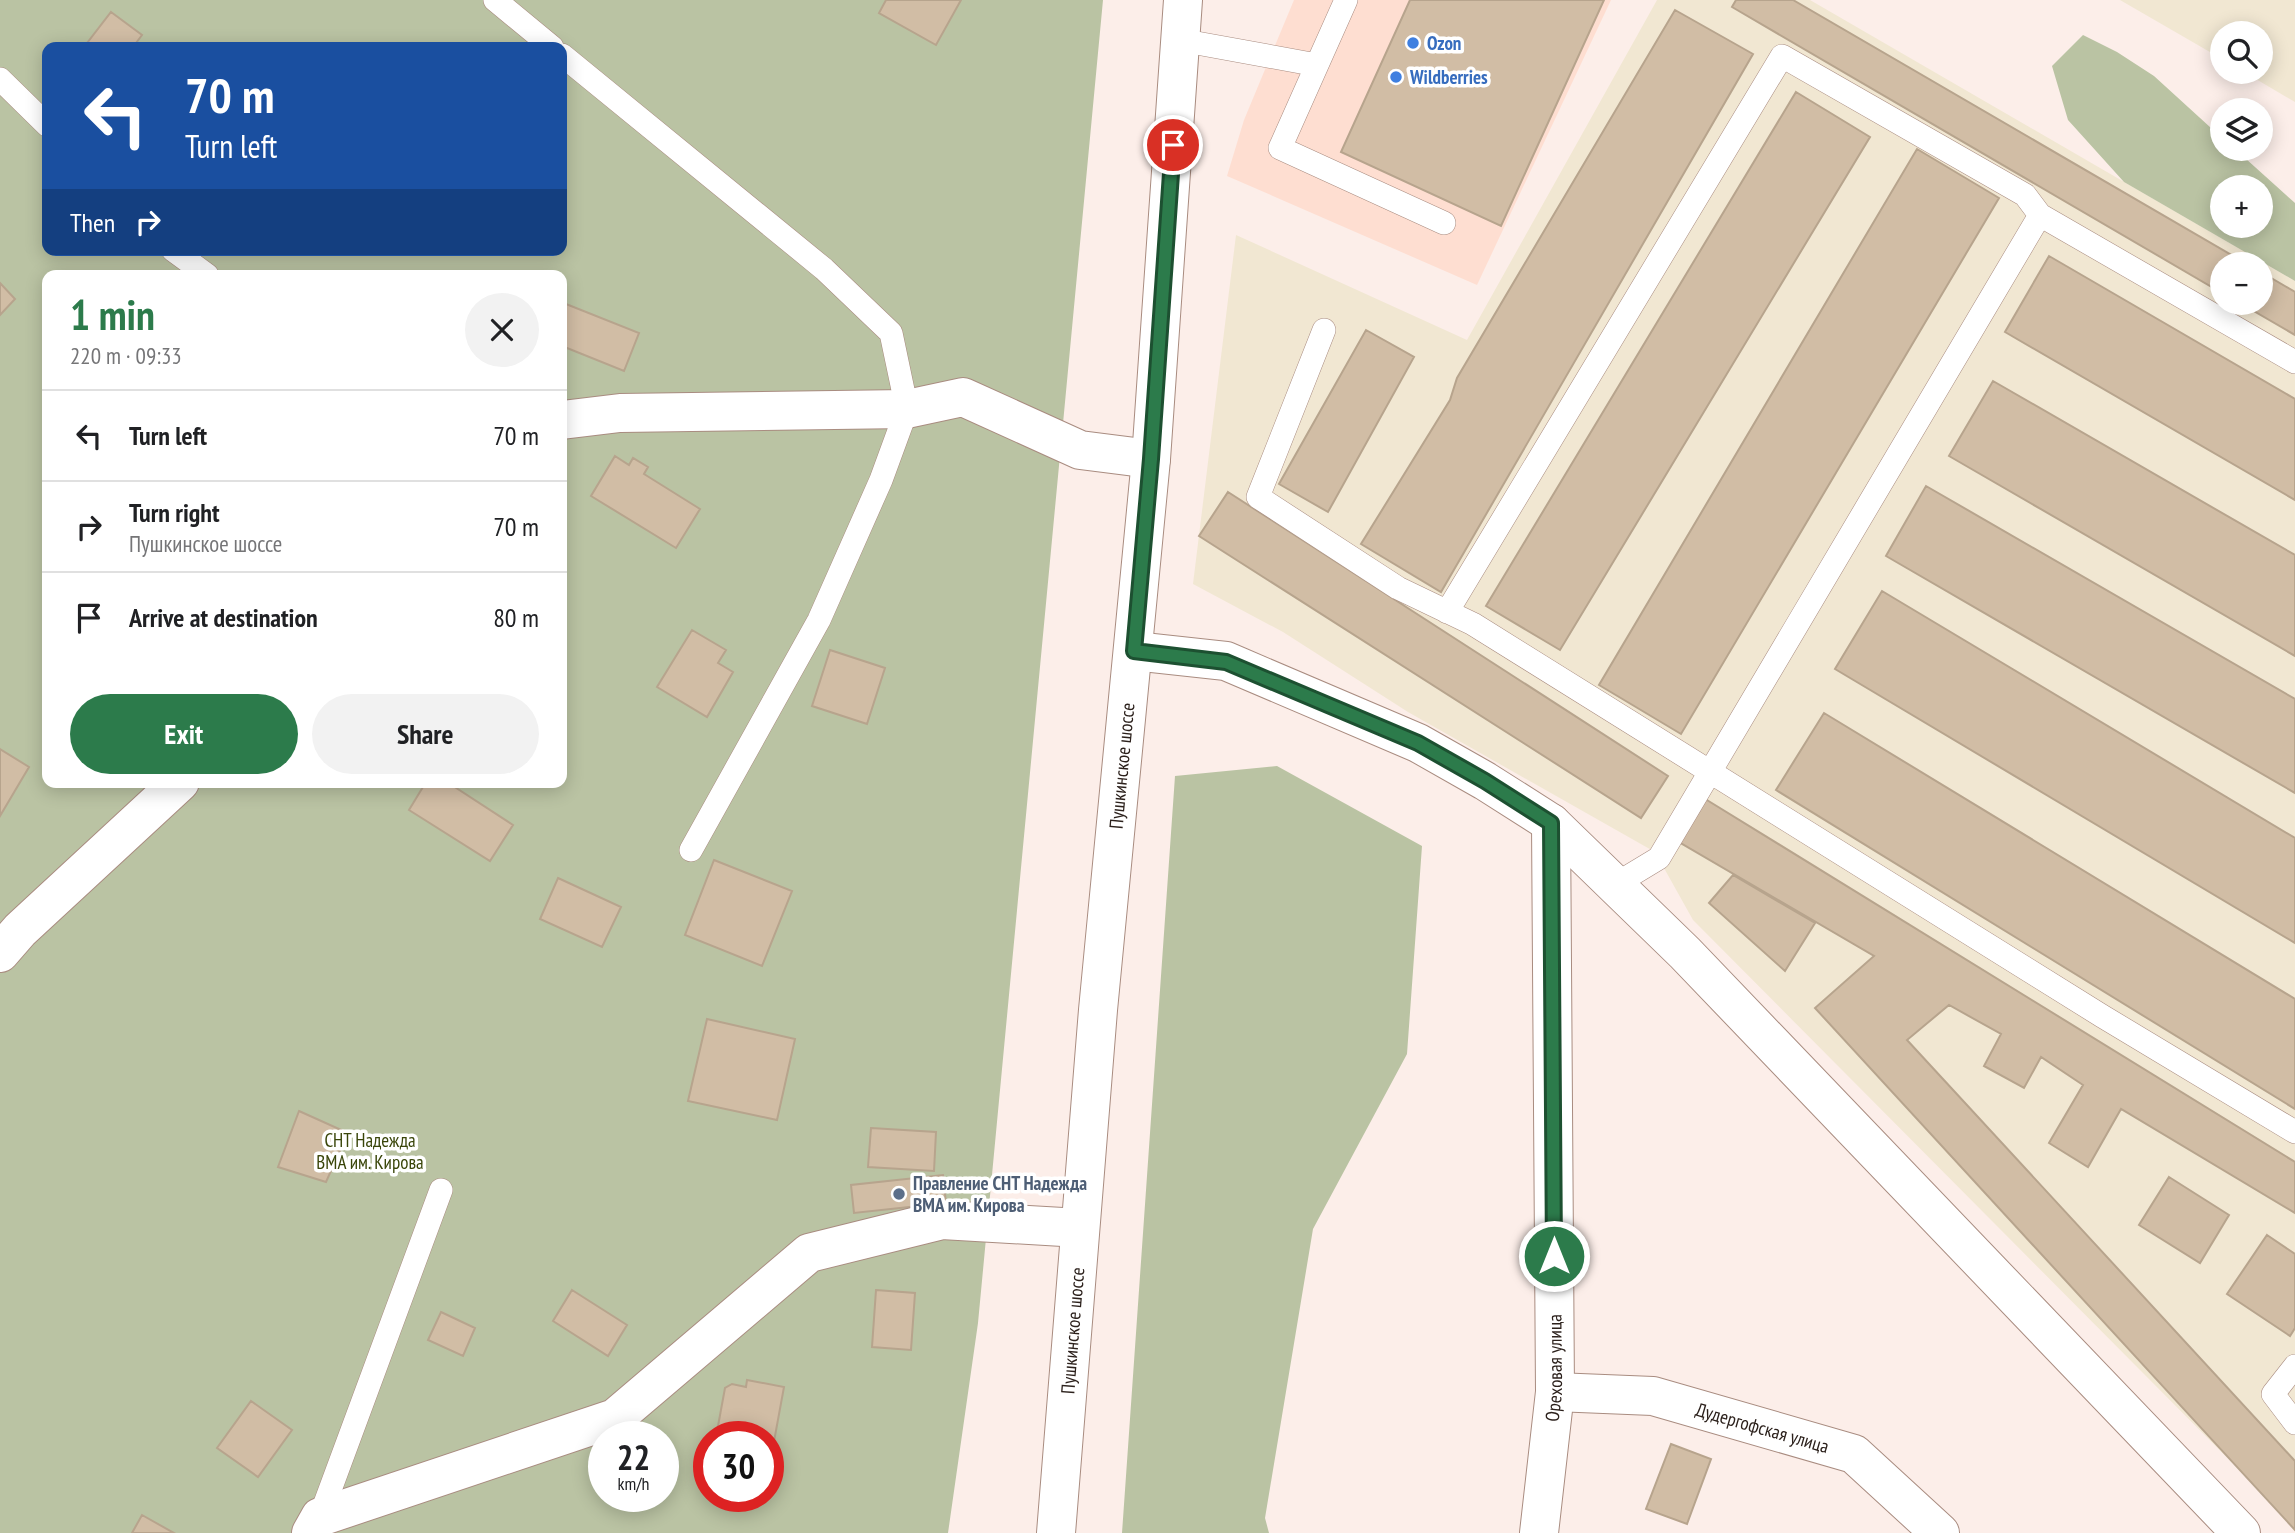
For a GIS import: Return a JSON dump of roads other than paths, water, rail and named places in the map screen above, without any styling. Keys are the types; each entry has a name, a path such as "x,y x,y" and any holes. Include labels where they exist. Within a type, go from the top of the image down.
{"street":[{"name":"Пушкинское шоссе","path":"1056,1533 1098,1010 1151,459 1183,0"},
{"path":"567,419 621,413 907,410 962,397 1080,450 1151,459"},
{"path":"1134,651 1226,662 1418,743 1551,823 1695,963 2241,1533"},
{"path":"0,953 20,930 174,788"},
{"name":"Ореховая улица","path":"1539,1533 1555,1392 1551,823"},
{"path":"315,1525 615,1418 809,1253 942,1220 1080,1228"},
{"name":"Дудергофская улица","path":"1555,1392 1653,1396 1854,1454 1940,1533"}],"lane":[{"path":"495,0 546,42"},
{"path":"1346,0 1280,148 1444,223"},
{"path":"1180,40 1317,65"},
{"path":"1447,612 1782,56 2025,195 2040,215 2295,362"},
{"path":"567,59 824,269 891,332 907,410 881,480 819,620 691,850"},
{"path":"0,79 42,120"},
{"path":"1616,884 1659,858 2040,215"},
{"path":"181,256 200,270"},
{"path":"1324,330 1258,497 1398,588 1473,624 2102,1016 2295,1132"},
{"path":"315,1525 441,1190"},
{"path":"2295,1366 2273,1394 2295,1423"}],"place":[{"name":"Ozon","path":"1413,43"},
{"name":"Wildberries","path":"1396,77"},
{"name":"Правление СНТ Надежда ВМА им. Кирова","path":"899,1194"}],"park label":[{"name":"СНТ Надежда ВМА им. Кирова","path":"370,1151"}]}
